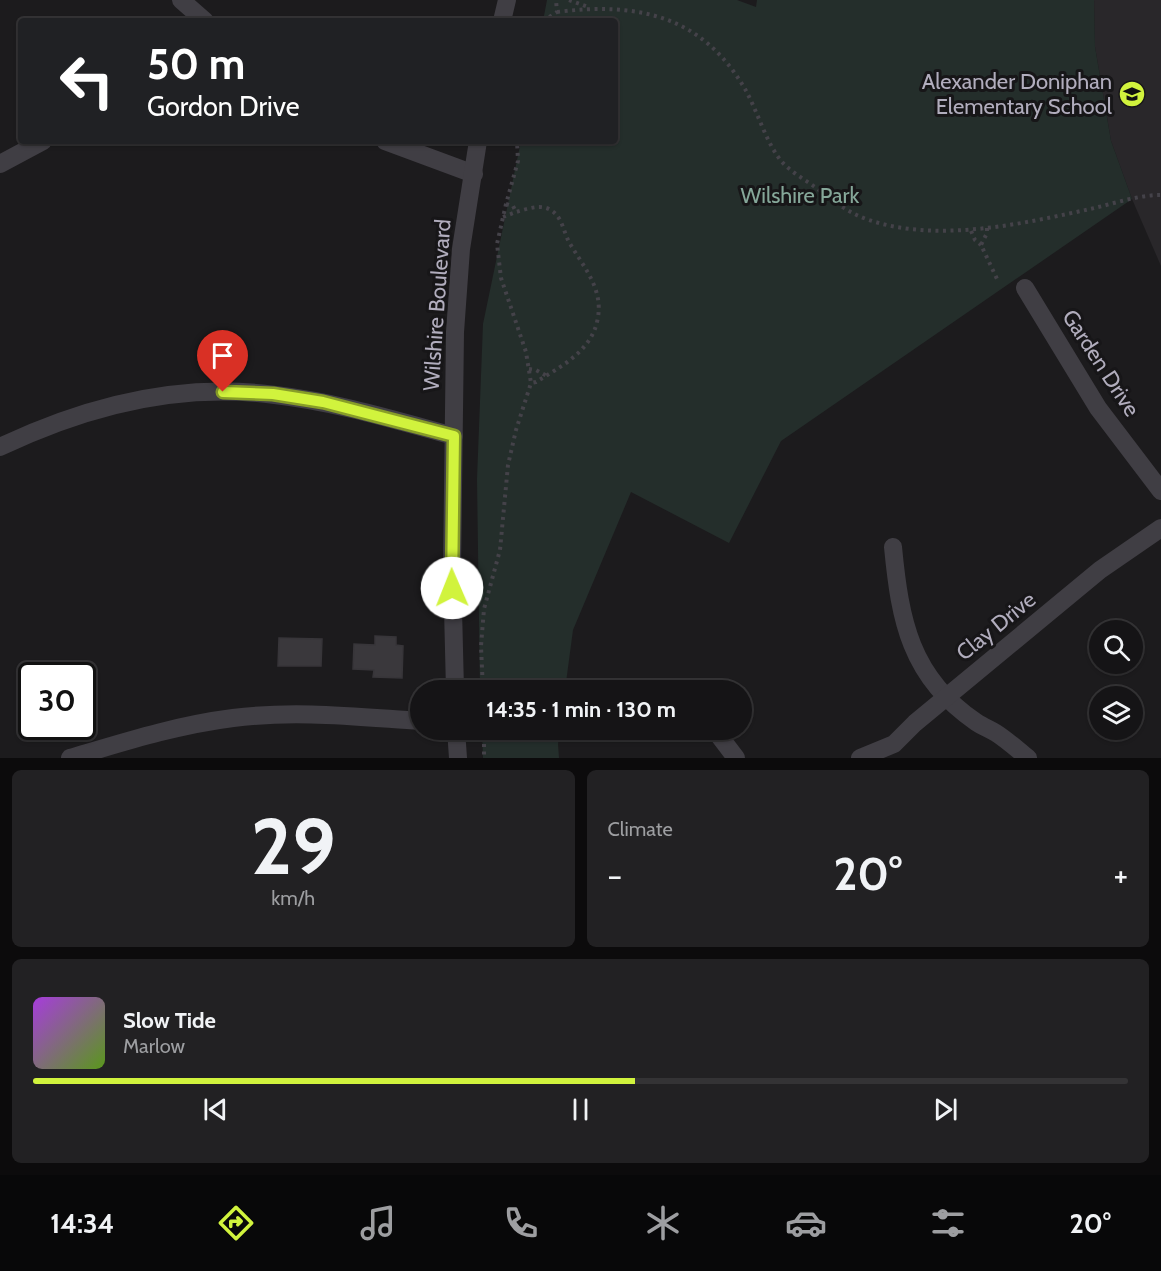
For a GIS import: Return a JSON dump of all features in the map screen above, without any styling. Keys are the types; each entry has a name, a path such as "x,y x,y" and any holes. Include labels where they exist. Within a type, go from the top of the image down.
{"street":[{"path":"181,0 202,18"},
{"path":"503,18 507,0"},
{"path":"0,164 37,144"},
{"path":"393,144 474,174"},
{"name":"Wilshire Boulevard","path":"455,680 452,568 455,332 461,249 478,144"},
{"name":"Garden Drive","path":"1025,288 1098,408 1161,491"},
{"path":"0,447 63,419 123,402 173,394 223,392 273,394 323,402 454,436"},
{"name":"Clay Drive","path":"860,758 894,744 915,723 1100,570 1161,528"},
{"path":"893,547 897,595 903,622 913,649 929,676 947,697 975,722 997,734 1028,758"},
{"path":"70,758 163,731 234,718 296,714 410,720"},
{"path":"457,740 458,758"},
{"path":"722,740 736,758"}],"path":[{"path":"555,0 557,12"},
{"path":"569,0 589,8"},
{"path":"548,18 557,12 589,8 627,9 660,15 716,49 746,90 783,164 837,205 869,220 892,226 972,231 1161,195"},
{"path":"483,680 481,646 484,609 500,550 508,465 531,383 526,352 501,278 497,244 518,161 517,144"},
{"path":"506,204 513,206 516,212"},
{"path":"503,217 537,207 551,210 557,215 568,241 592,278 596,291 599,309 592,335 575,356 547,376 531,383"},
{"path":"981,245 987,228"},
{"path":"972,231 998,281"},
{"path":"529,369 547,376"},
{"path":"484,740 484,758"}],"shaded area":[{"name":"Alexander Doniphan Elementary School","path":"1094,0 1161,0 1161,266 1132,199 1111,141 1095,47"}],"green space":[{"name":"Wilshire Park","path":"547,0 737,0 756,7 757,0 1094,0 1095,47 1111,141 1132,199 781,441 729,543 631,492 573,630 566,680 480,680 477,479 483,324 520,144 618,144 618,18 544,18"},
{"path":"482,740 559,740 559,758 483,758"}],"building":[{"path":"375,636 396,637 396,645 403,646 402,678 373,677 374,670 353,669 354,644 375,645"},
{"path":"279,638 322,639 321,666 278,666"}],"place":[{"name":"Alexander Doniphan Elementary School","path":"1132,94"}],"route":[{"path":"223,392 273,394 323,402 454,436 452,588"}]}
